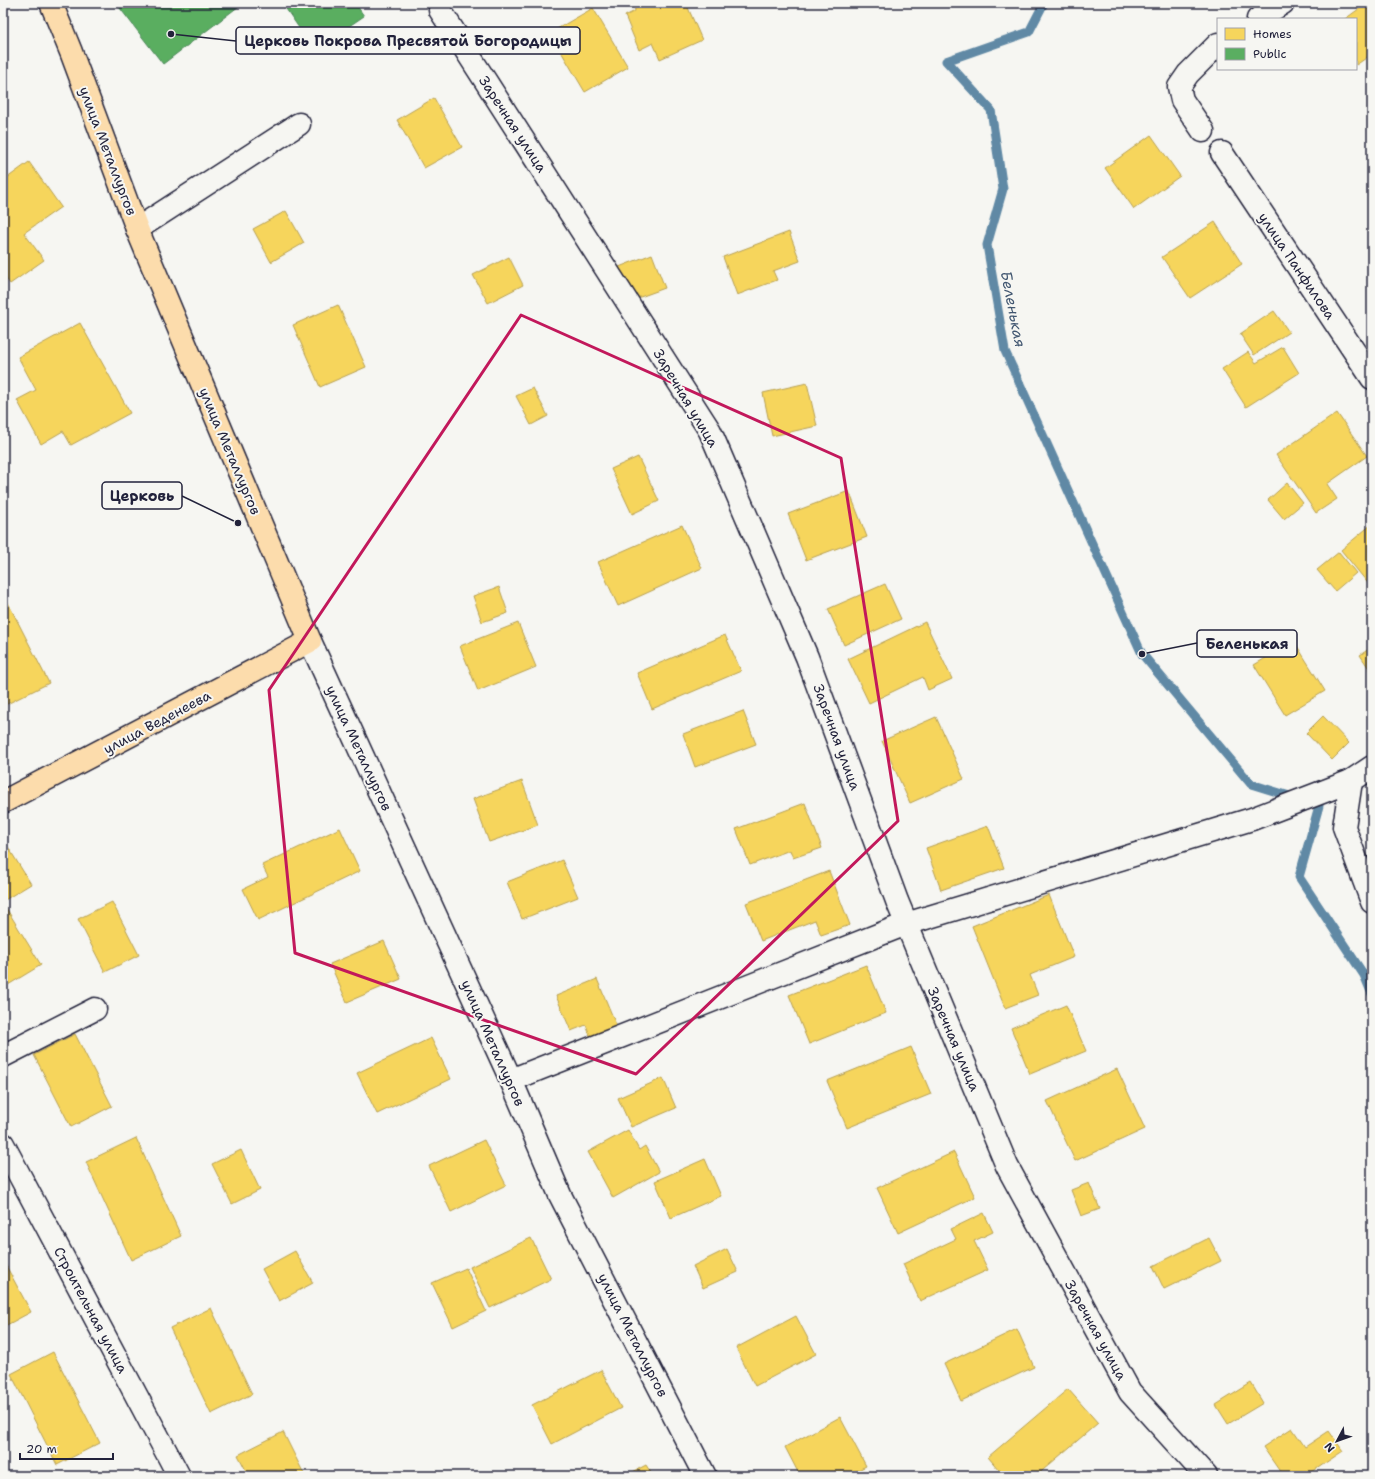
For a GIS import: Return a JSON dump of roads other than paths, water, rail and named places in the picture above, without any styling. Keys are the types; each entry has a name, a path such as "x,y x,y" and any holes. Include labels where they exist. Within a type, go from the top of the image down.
{"main road":[{"name":"улица Металлургов","path":"51,3 71,52 137,229 310,641"},
{"name":"улица Веденеева","path":"3,802 310,641"}],"street":[{"path":"1260,18 1283,3"},
{"name":"Заречная улица","path":"440,10 710,431 807,658 906,924 1007,1166 1130,1392 1206,1476"},
{"path":"1203,131 1182,100 1179,87 1188,74 1217,45"},
{"path":"137,229 299,124"},
{"name":"улица Панфилова","path":"1222,153 1372,378"},
{"name":"улица Металлургов","path":"310,641 511,1080 560,1195 705,1476"},
{"path":"511,1080 906,924 1252,819 1351,781 1372,767"},
{"path":"1351,781 1344,828 1372,902"},
{"path":"3,1056 95,1009"},
{"name":"Строительная улица","path":"3,1144 179,1476"}],"waterway":[{"name":"Беленькая","path":"1044,3 1029,32 946,61 991,110 1003,189 987,245 1005,351 1142,654 1251,784 1296,798"},
{"name":"Беленькая","path":"1308,802 1319,806 1299,877 1364,975 1372,994"}],"place":[{"name":"Церковь Покрова Пресвятой Богородицы","path":"171,34"},
{"name":"Церковь","path":"238,523"},
{"name":"Беленькая","path":"1142,654"}]}
